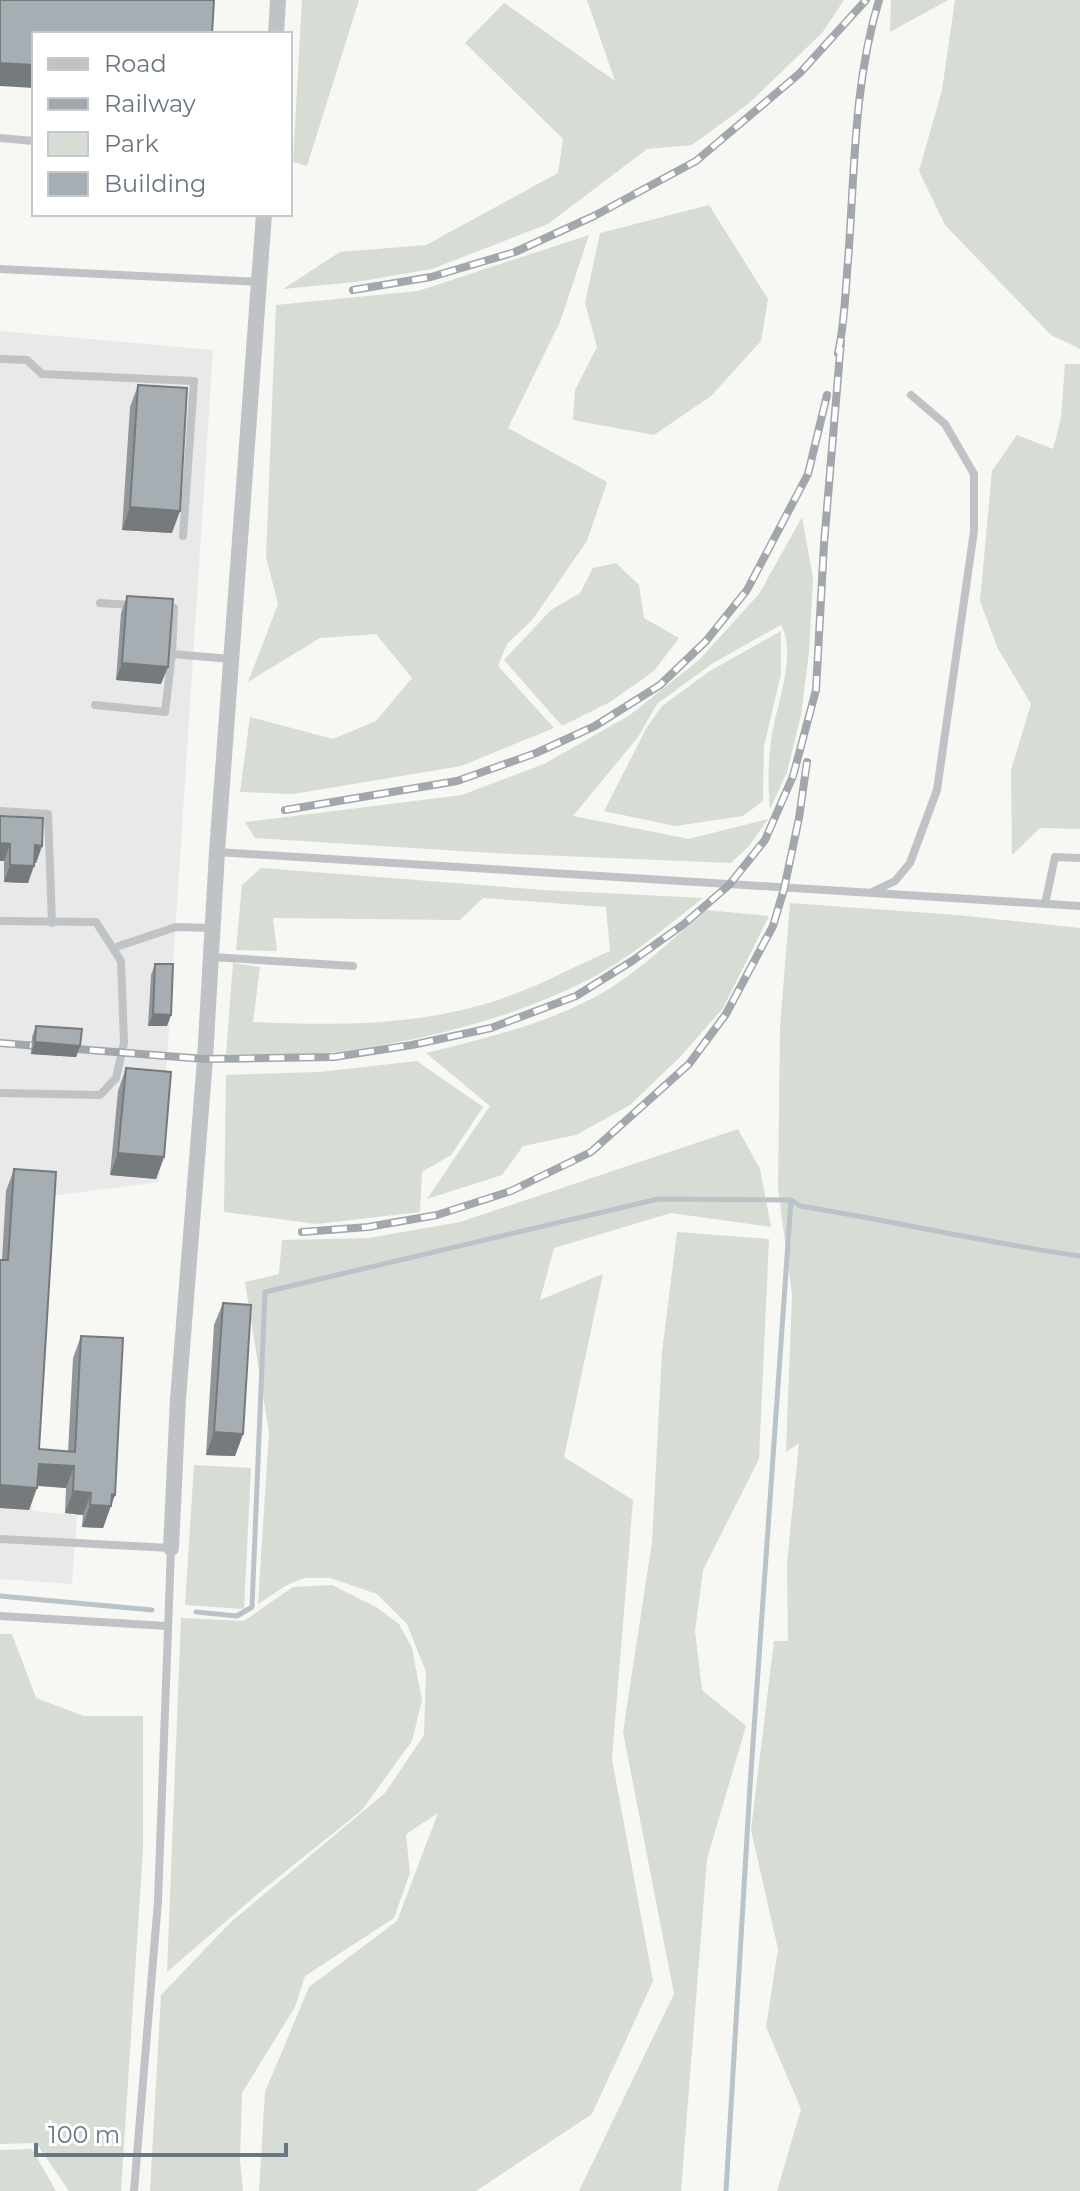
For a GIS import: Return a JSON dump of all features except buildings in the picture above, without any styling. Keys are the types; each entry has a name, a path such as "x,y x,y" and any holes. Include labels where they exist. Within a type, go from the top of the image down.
{"street":[{"path":"276,32 278,0"},
{"path":"171,1548 178,1399 264,216"}],"lane":[{"path":"0,138 32,141"},
{"path":"0,269 259,282"},
{"path":"0,359 27,360 42,374 194,381 183,536"},
{"path":"871,892 895,881 910,863 937,790 974,531 974,474 945,424 911,395"},
{"path":"95,705 165,712 172,654 174,608 100,603"},
{"path":"172,654 232,659"},
{"path":"0,811 48,814 52,923"},
{"path":"217,852 1080,906"},
{"path":"1045,904 1055,857 1080,858"},
{"path":"0,921 96,922 121,961 124,1043 116,1078 100,1095 0,1093"},
{"path":"113,948 176,927 212,928"},
{"path":"211,957 353,966"},
{"path":"0,1539 171,1548 158,1901 134,2191"},
{"path":"0,1616 167,1626"}],"shaded area":[{"path":"0,331 213,350 159,1182 51,1196 32,1511 77,1515 72,1584 0,1579"}],"green space":[{"path":"302,0 359,0 307,166 293,162"},
{"path":"587,0 844,0 822,33 748,104 692,145 647,149 548,224 432,269 356,282 283,289 340,252 426,245 558,173 563,139 465,43 504,3 615,81"},
{"path":"891,0 948,0 890,32"},
{"path":"955,0 1080,0 1080,349 1051,335 945,225 919,171 942,90"},
{"path":"709,205 768,299 761,341 711,396 654,435 573,420 575,390 597,347 585,303 600,233"},
{"path":"589,235 560,322 508,428 607,482 587,541 532,620 507,644 498,666 554,728 461,766 293,794 240,792 250,717 333,739 376,721 412,678 376,634 320,638 248,682 278,604 266,557 276,305 418,291"},
{"path":"1065,364 1080,364 1080,829 1040,828 1012,855 1011,770 1031,704 998,649 980,601 992,471 1017,435 1053,449 1061,418"},
{"path":"802,517 813,578 809,652 801,715 787,772 770,809 770,750 787,651 781,625 713,663 657,704 638,737 573,816 689,839 768,819 749,846 731,863 492,853 255,838 245,822 462,795 544,764 630,715 699,660 759,594"},
{"path":"616,563 639,585 644,618 679,638 654,671 610,702 562,726 504,660 551,610 580,593 593,568"},
{"path":"781,631 781,674 764,746 763,801 743,816 675,826 604,811 647,727 662,706 710,671"},
{"path":"261,868 544,890 703,898 603,972 559,994 497,1017 401,1042 336,1052 226,1054 233,963 260,967 253,1022 383,1022 478,1006 522,991 610,951 606,907 483,898 460,920 273,918 277,951 236,950 242,885"},
{"path":"790,903 1080,928 1080,2191 777,2191 801,2109 766,2027 778,1949 751,1830 774,1641 788,1641 787,1563 799,1443 786,1452 792,1295 778,1188 780,1027"},
{"path":"706,910 769,916 723,1008 680,1057 630,1105 576,1135 523,1146 502,1175 427,1199 490,1106 426,1053 491,1037 595,997 639,968"},
{"path":"417,1061 483,1107 451,1155 422,1172 420,1212 317,1224 224,1212 226,1075 319,1072"},
{"path":"738,1129 760,1169 771,1227 671,1213 554,1248 540,1300 603,1274 564,1457 633,1500 612,1759 653,1981 592,2114 476,2191 259,2191 265,2092 309,1987 397,1921 438,1813 406,1834 410,1873 394,1918 305,1976 295,2007 242,2093 240,2161 243,2191 150,2191 161,1995 231,1922 385,1793 424,1735 426,1672 407,1624 377,1594 330,1578 304,1578 258,1604 269,1433 245,1282 279,1274 282,1240 369,1238 460,1222"},
{"path":"677,1232 769,1239 759,1459 703,1570 695,1631 702,1690 746,1726 707,1859 681,2191 579,2191 674,1994 623,1732 652,1542 662,1352"},
{"path":"194,1465 251,1468 244,1609 185,1605"},
{"path":"332,1585 376,1607 399,1624 412,1648 422,1700 412,1741 362,1810 167,1972 181,1618 244,1621 293,1587"},
{"path":"0,1634 12,1634 36,1698 84,1716 143,1716 143,1849 121,2191 69,2191 36,2143 0,2144"},
{"path":"32,2149 56,2191 0,2191 0,2150"}],"waterway":[{"path":"196,1612 237,1616 252,1607 265,1292 658,1199 791,1200 800,1206 1080,1256"},
{"path":"726,2191 750,1786 791,1200"},
{"path":"0,1596 152,1610"}],"railway":[{"path":"353,290 431,277 515,252 594,216 696,161 800,73 866,0"},
{"path":"838,353 845,303 859,101 879,0"},
{"path":"0,1043 205,1059 334,1057 412,1045 491,1028 576,996 684,924 729,885 765,840 793,776 816,690 824,544 841,341"},
{"path":"285,810 457,781 536,753 595,726 660,685 706,641 747,590 808,474 827,395"},
{"path":"302,1232 368,1227 437,1215 511,1191 591,1152 689,1064 726,1014 773,926 799,818 807,762"}]}
